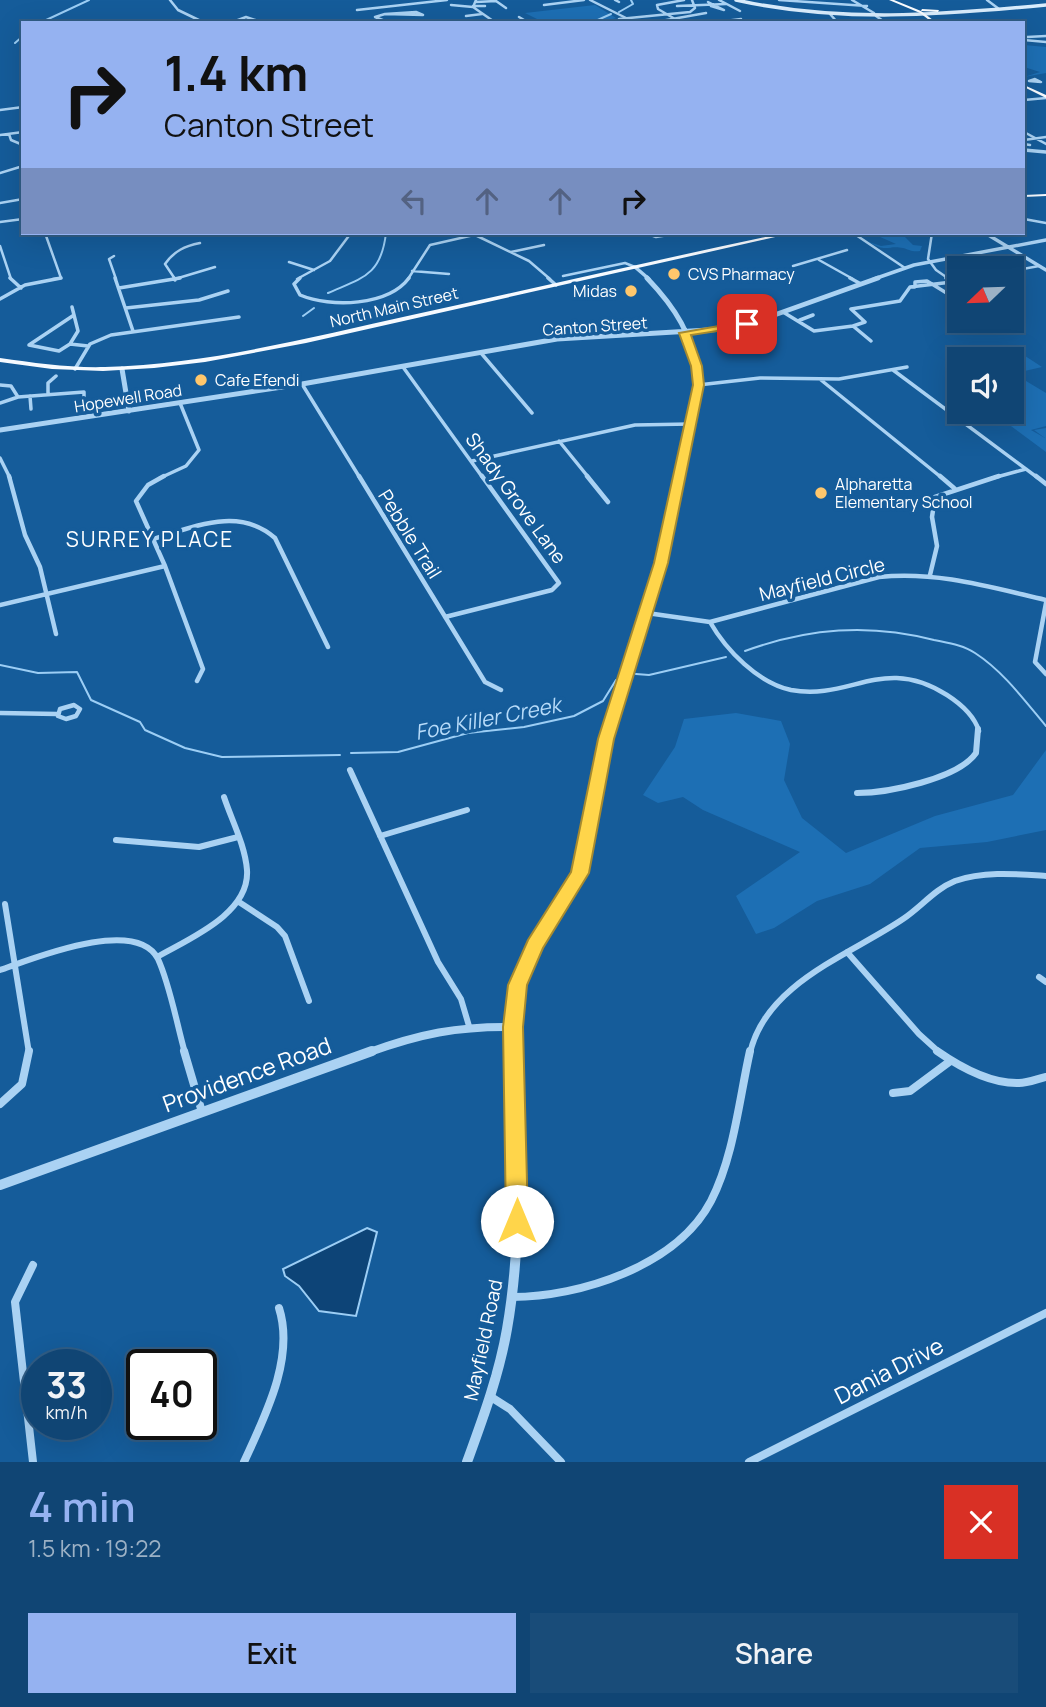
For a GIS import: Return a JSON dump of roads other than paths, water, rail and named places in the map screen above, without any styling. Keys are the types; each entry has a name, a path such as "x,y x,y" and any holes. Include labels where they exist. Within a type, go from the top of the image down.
{"highway":[{"path":"891,0 912,12 939,12"},
{"path":"899,0 941,21"},
{"path":"912,12 925,13 933,21"},
{"path":"935,17 939,12"},
{"path":"1025,86 1045,98"}],"main road":[{"path":"736,0 830,14 880,15 912,12"},
{"path":"744,0 792,9 857,14"},
{"path":"925,13 1046,4"},
{"path":"830,14 880,15"},
{"path":"1025,195 1046,194"},
{"name":"North Main Street","path":"0,360 75,369 122,369 229,358 776,235"},
{"path":"645,274 652,264"}],"street":[{"path":"170,0 177,10 201,21"},
{"path":"357,10 447,0"},
{"path":"544,5 584,0"},
{"path":"590,0 632,21"},
{"path":"615,0 619,2"},
{"path":"675,19 658,9 657,5 684,0"},
{"path":"692,0 695,7"},
{"path":"719,0 740,11"},
{"path":"779,0 840,7 867,6"},
{"path":"829,0 840,7"},
{"path":"852,0 867,6 884,21"},
{"path":"986,0 998,8"},
{"path":"473,6 476,1 495,1 506,8"},
{"path":"708,2 724,10 711,6"},
{"path":"677,6 726,4"},
{"path":"452,5 485,6"},
{"path":"473,6 493,21"},
{"path":"686,13 695,7"},
{"path":"385,21 375,17 386,14 416,12 423,15 415,17 386,14"},
{"path":"622,21 619,19 686,13 697,16"},
{"path":"662,21 706,13"},
{"path":"467,16 482,14"},
{"path":"830,14 836,21"},
{"path":"869,14 880,15"},
{"path":"232,21 240,17 256,21"},
{"path":"519,17 526,21"},
{"path":"736,17 744,21"},
{"path":"711,19 715,21"},
{"path":"725,21 741,19"},
{"path":"1025,39 1046,36"},
{"path":"1025,39 1046,42"},
{"path":"1025,84 1046,80"},
{"path":"1025,100 1045,98"},
{"path":"0,110 21,107"},
{"path":"0,135 21,132"},
{"path":"1025,132 1046,144"},
{"path":"9,134 21,148"},
{"path":"1025,142 1046,137"},
{"path":"1025,142 1030,145"},
{"path":"1025,151 1046,152"},
{"path":"0,173 21,167"},
{"path":"0,203 21,199"},
{"path":"0,222 21,219"},
{"path":"1025,219 1046,223"},
{"path":"0,299 21,288 61,278 46,235"},
{"path":"350,235 333,258 296,280 296,289 307,299 330,303 393,292 405,285 430,245 469,235"},
{"path":"475,235 529,261 556,285"},
{"path":"649,235 667,235"},
{"path":"856,235 905,268"},
{"path":"931,235 925,253 928,262 947,278"},
{"path":"988,235 1046,270"},
{"name":"Canton Street","path":"302,384 557,339 685,333 733,327 905,268 1046,240"},
{"path":"174,280 165,264 167,260 182,247 201,243"},
{"path":"511,252 544,245"},
{"path":"0,249 11,280 21,288"},
{"path":"793,266 847,250"},
{"path":"114,256 109,259 134,331"},
{"path":"818,259 861,284"},
{"path":"289,261 314,270"},
{"path":"563,276 625,263 635,267"},
{"path":"1024,269 1039,266"},
{"path":"119,288 174,280 215,267"},
{"name":"Mayfield Road","path":"467,1462 491,1397 512,1297 517,1170 513,1027 517,985 535,945 569,895 586,856 606,739 647,613 698,385 696,366 685,333 668,298 635,267"},
{"path":"412,271 449,274"},
{"path":"577,273 584,279"},
{"path":"783,312 814,331 853,326 865,322 851,309 900,301 905,289 947,283"},
{"path":"934,285 947,293"},
{"path":"126,309 199,300 228,292"},
{"path":"72,307 74,315 78,331 70,344 59,351 29,345 64,318 74,315"},
{"path":"800,320 813,315"},
{"path":"70,344 88,346 111,335 232,321 239,317"},
{"path":"853,326 871,341"},
{"path":"75,369 88,346"},
{"path":"488,352 496,369 532,413"},
{"path":"481,353 489,358"},
{"path":"698,385 760,378 851,378 908,366"},
{"name":"Shady Grove Lane","path":"403,367 559,583 552,590 445,617"},
{"path":"122,369 129,411"},
{"path":"893,370 1046,484"},
{"path":"48,394 48,383 56,376"},
{"path":"821,380 954,488"},
{"name":"Hopewell Road","path":"0,430 302,384"},
{"name":"Pebble Trail","path":"302,384 485,682 501,690"},
{"path":"0,385 11,386 18,397"},
{"path":"0,403 18,397 84,392 84,401"},
{"path":"30,396 31,409"},
{"path":"180,403 199,450 189,464 152,482 138,495 137,508 165,566 203,669 197,681"},
{"path":"472,461 645,423 690,424"},
{"path":"559,442 608,502"},
{"path":"0,458 12,482 25,535 40,567 56,634"},
{"path":"930,575 937,546 933,502 940,494 1026,469"},
{"path":"153,539 224,521 246,522 265,528 275,538 328,647"},
{"path":"0,605 165,566"},
{"name":"Mayfield Circle","path":"647,613 710,622 879,577 930,575 1046,601"},
{"path":"1046,601 1035,662 1046,674"},
{"path":"710,622 750,671 776,687 816,692 877,676 910,677 948,694 976,723 980,737 978,750 963,765 881,793 857,793"},
{"path":"0,713 57,714"},
{"path":"350,770 438,962 461,999 469,1026"},
{"path":"158,957 209,925 239,902 247,883 238,837 224,797"},
{"path":"380,836 467,810"},
{"path":"116,840 199,847 238,837"},
{"path":"512,1297 555,1295 594,1284 656,1257 684,1238 711,1202 753,1039 762,1020 809,976 906,917 932,894 954,882 978,874 1046,876"},
{"path":"239,902 285,936 309,1001"},
{"path":"0,1104 19,1089 28,1066 5,904"},
{"path":"0,970 104,939 124,940 158,957 202,1112"},
{"path":"847,952 872,977 907,1024 949,1062 981,1075 1017,1084 1046,1077"},
{"path":"1039,977 1046,982"},
{"name":"Providence Road","path":"0,1185 409,1038 469,1026 513,1027"},
{"path":"893,1093 910,1091 949,1062"},
{"path":"33,1265 15,1302 33,1462"},
{"path":"244,1462 257,1435 277,1373 286,1331 279,1308"},
{"name":"Dania Drive","path":"749,1462 1046,1313"},
{"path":"491,1397 510,1409 561,1462"}],"waterway":[{"path":"44,21 89,0"},
{"path":"619,12 633,4 631,0"},
{"path":"595,21 611,14"},
{"path":"15,43 21,38"},
{"path":"328,293 368,274 380,258 386,235"},
{"path":"303,316 314,308"},
{"name":"Foe Killer Creek","path":"745,651 792,637 839,630 886,631 955,645 975,653 995,668 1046,726"},
{"name":"Foe Killer Creek","path":"636,674 649,675 726,657"},
{"name":"Foe Killer Creek","path":"0,665 38,673 77,672 91,700 140,722 145,730 185,748 222,757 340,755"},
{"name":"Foe Killer Creek","path":"351,753 398,752 468,733 524,727 574,716 603,701 616,680"}],"place":[{"name":"CVS Pharmacy","path":"674,274"},
{"name":"Midas","path":"631,291"},
{"name":"Cafe Efendi","path":"201,380"},
{"name":"Alpharetta Elementary School","path":"821,493"}],"district":[{"name":"SURREY PLACE","path":"150,540"}]}
